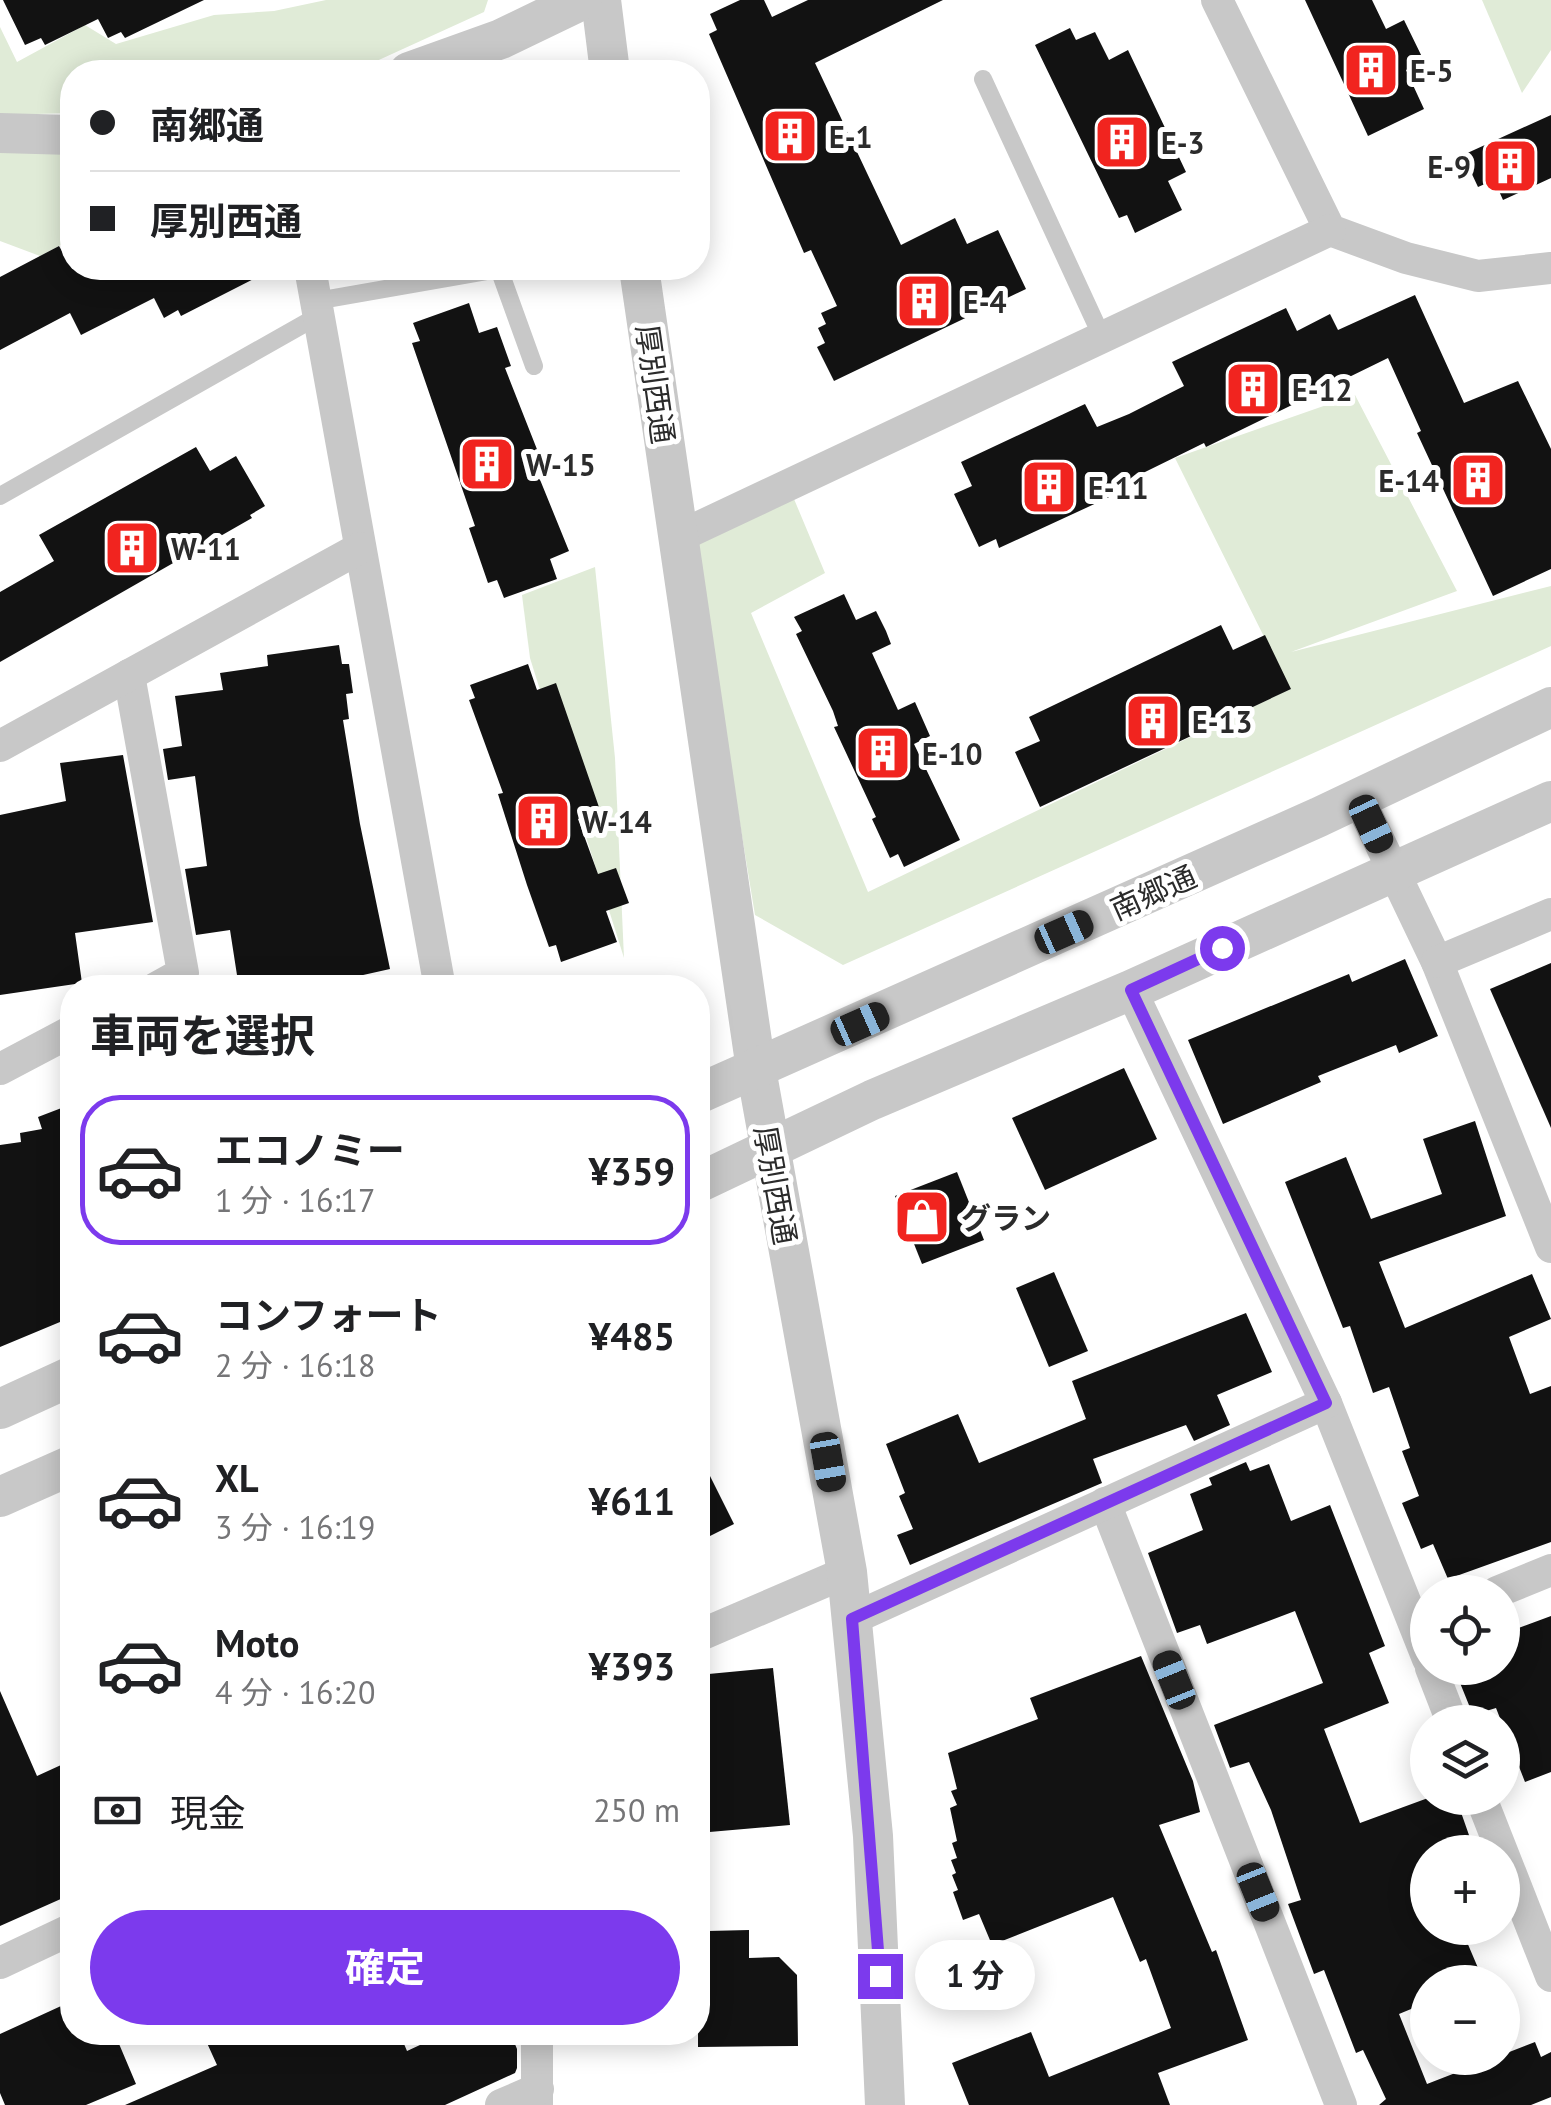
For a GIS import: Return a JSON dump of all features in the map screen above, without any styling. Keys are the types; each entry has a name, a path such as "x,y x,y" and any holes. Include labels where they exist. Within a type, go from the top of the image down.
{"street":[{"path":"442,60 501,39 582,0"},
{"path":"601,0 608,60"},
{"path":"1217,0 1330,230 1406,258 1478,276 1551,268"},
{"path":"0,133 60,136"},
{"path":"678,536 1330,230"},
{"path":"312,280 438,975"},
{"name":"厚別西通","path":"641,280 756,1068 847,1572 872,1836 886,2105"},
{"path":"0,746 360,548"},
{"path":"129,675 183,973 179,975"},
{"name":"南郷通","path":"710,1089 1359,799 1551,707"},
{"path":"1359,799 1438,962 1551,1247"},
{"path":"710,1176 1551,801"},
{"path":"1438,962 1551,914"},
{"path":"1131,990 1326,1403 1410,1598"},
{"path":"0,1069 60,1037"},
{"path":"0,1409 60,1382"},
{"path":"852,1619 1326,1403"},
{"path":"0,1497 60,1470"},
{"path":"1104,1503 1341,2105"},
{"path":"1520,1583 1551,1570"},
{"path":"710,1631 847,1572"},
{"path":"1488,1815 1551,1976"},
{"path":"0,1963 60,1935"},
{"path":"501,2105 538,2097 536,2045"}],"lane":[{"path":"983,79 1102,337"},
{"path":"0,496 317,309 449,280"},
{"path":"503,280 534,366"}],"green space":[{"path":"326,0 488,0 484,12 379,60 60,60 60,113 0,115 0,27 17,62 85,25 116,44 214,15 274,11"},
{"path":"1482,0 1551,0 1551,50 1522,93"},
{"path":"60,136 60,245 40,256 0,241 0,139"},
{"path":"1355,395 1457,591 1291,652 1551,586 1551,646 843,965 755,915 694,544 794,499 825,573 751,613 868,892 1290,689 1175,458"},
{"path":"595,567 615,758 624,958 530,658 522,595"}],"building":[{"path":"3,0 204,0 125,38 121,32 108,38 98,19 45,45 41,38 25,45"},
{"path":"740,0 764,0 772,17 808,0 943,0 815,63 901,245 955,218 967,244 998,230 1026,289 834,381 817,347 825,343 818,328 826,324 821,313 837,306 811,250 804,253 709,34 717,30 710,14"},
{"name":"E-5","path":"1305,0 1372,0 1386,29 1404,20 1424,61 1406,70 1424,109 1368,136"},
{"name":"E-3","path":"1070,28 1076,40 1095,32 1109,60 1128,50 1186,172 1168,181 1182,210 1135,233 1127,215 1119,218 1035,45"},
{"name":"E-9","path":"1551,115 1551,178 1503,200 1494,180 1478,187 1463,155"},
{"path":"59,246 60,280 252,280 181,316 178,310 164,318 154,298 81,335 70,313 0,350 0,277"},
{"path":"1415,295 1464,403 1518,381 1551,449 1551,569 1493,596 1417,433 1421,431 1388,358 1206,447 1204,443 1141,474 1145,480 1088,507 999,548 996,539 979,547 954,494 972,486 961,462 1085,404 1097,427 1129,414 1184,386 1172,362 1286,308 1297,331 1330,314 1338,330"},
{"name":"W-15","path":"469,303 479,333 497,327 511,366 505,368 540,457 532,460 569,551 550,559 557,579 504,598 497,580 488,583 469,528 475,526 412,343 420,341 413,323"},
{"name":"W-11","path":"196,447 210,471 236,456 265,506 250,515 252,518 0,662 0,592 54,561 39,535"},
{"name":"E-10","path":"844,594 856,620 876,611 886,631 891,644 872,653 898,710 915,702 930,736 914,744 960,840 904,867 898,854 890,858 872,819 876,817 834,727 838,726 833,711 796,634 802,631 794,617"},
{"name":"E-13","path":"1221,625 1233,650 1265,635 1291,689 1040,807 1015,752 1040,741 1029,717"},
{"path":"339,645 342,664 349,664 353,693 346,694 349,719 343,720 390,969 363,975 237,975 230,930 196,935 185,869 207,866 195,776 168,780 163,749 182,746 175,696 223,690 220,673 268,666 267,655"},
{"name":"W-14","path":"528,664 537,690 556,683 600,810 578,819 598,874 616,868 629,903 606,911 617,942 561,962 556,945 549,947 527,885 498,794 503,793 469,700 475,698 470,685"},
{"path":"123,755 153,922 75,933 81,975 60,975 60,986 0,995 0,815 66,801 60,763"},
{"path":"1405,959 1438,1036 1399,1053 1396,1045 1318,1076 1321,1082 1223,1124 1188,1040 1349,974 1352,982"},
{"path":"1551,963 1551,1128 1490,989"},
{"path":"1124,1068 1157,1139 1045,1190 1012,1118"},
{"path":"60,1109 60,1322 0,1347 0,1145 21,1142 20,1133 42,1129 38,1117"},
{"path":"1475,1121 1506,1216 1379,1262 1405,1328 1532,1274 1551,1319 1509,1337 1530,1394 1551,1386 1551,1542 1459,1575 1446,1575 1433,1544 1421,1549 1402,1503 1419,1496 1402,1451 1410,1448 1389,1387 1373,1393 1350,1326 1343,1328 1285,1182 1346,1157 1371,1219 1442,1194 1423,1139"},
{"path":"957,1172 984,1240 922,1264 895,1196"},
{"path":"1054,1272 1088,1351 1049,1367 1016,1288"},
{"path":"1246,1313 1272,1372 1217,1395 1230,1425 1194,1441 1186,1425 1093,1459 1102,1483 910,1565 897,1535 913,1529 899,1496 905,1493 886,1444 958,1414 979,1463 1086,1419 1072,1381"},
{"path":"1246,1462 1250,1471 1269,1464 1291,1521 1330,1505 1385,1646 1369,1653 1389,1703 1324,1729 1360,1823 1410,1805 1410,1815 1462,1815 1469,1835 1410,1835 1410,1945 1468,1945 1477,1965 1410,1965 1410,2009 1399,2014 1410,2042 1410,2075 1423,2075 1427,2084 1450,2075 1520,2075 1520,2048 1535,2042 1541,2057 1551,2052 1551,2097 1531,2105 1379,2105 1386,2099 1363,2050 1356,2053 1324,1970 1314,1974 1288,1904 1301,1900 1271,1810 1249,1762 1230,1768 1214,1725 1323,1683 1295,1611 1207,1644 1200,1625 1177,1633 1148,1553 1203,1530 1190,1494 1212,1485 1209,1478"},
{"path":"710,1476 734,1524 710,1536"},
{"path":"1551,1616 1551,1772 1525,1782 1520,1769 1520,1705 1469,1705 1461,1685 1520,1685 1520,1627"},
{"path":"1141,1656 1193,1781 1200,1812 1159,1825 1212,1952 1216,1950 1248,2040 1158,2073 1170,2105 969,2105 952,2063 1031,2032 1049,2077 1171,2028 1146,1959 1140,1962 1113,1897 992,1945 979,1914 963,1920 953,1892 958,1890 952,1875 956,1873 951,1860 957,1858 952,1843 957,1841 950,1808 957,1805 951,1791 957,1789 948,1753 1038,1719 1030,1698"},
{"path":"773,1668 790,1825 710,1832 710,1674"},
{"path":"0,1691 37,1776 60,1765 60,1899 0,1926"},
{"path":"749,1930 749,1958 779,1957 797,1975 798,2046 698,2047 710,2045 710,1931"},
{"path":"60,2006 60,2045 120,2045 136,2084 86,2105 5,2105 0,2093 0,2034"},
{"path":"208,2045 404,2045 407,2051 420,2045 515,2045 517,2049 515,2073 445,2105 125,2105 217,2065"}],"place":[{"name":"E-5","path":"1371,70"},
{"name":"E-1","path":"790,136"},
{"name":"E-3","path":"1122,142"},
{"name":"E-9","path":"1510,166"},
{"name":"E-4","path":"924,301"},
{"name":"E-12","path":"1253,389"},
{"name":"W-15","path":"487,464"},
{"name":"E-14","path":"1478,480"},
{"name":"E-11","path":"1049,487"},
{"name":"W-11","path":"132,548"},
{"name":"E-13","path":"1153,721"},
{"name":"E-10","path":"883,753"},
{"name":"W-14","path":"543,821"},
{"name":"グラン","path":"922,1217"}],"route":[{"path":"880,1976 852,1619 1326,1403 1131,990 1222,948"}]}
